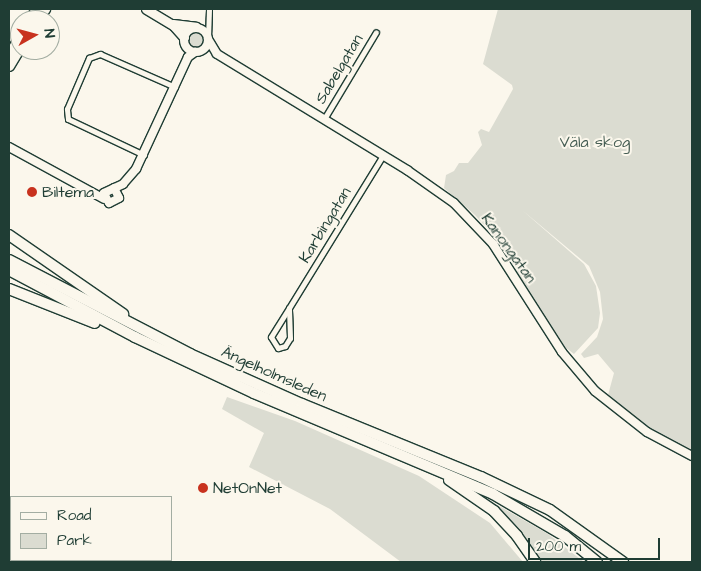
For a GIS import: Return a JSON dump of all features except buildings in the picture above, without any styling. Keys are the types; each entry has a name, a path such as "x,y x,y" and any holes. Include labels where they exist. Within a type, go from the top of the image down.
{"highway":[{"path":"9,235 158,338"},
{"name":"Ängelholmsleden","path":"9,260 158,338 302,404 482,477 533,503"},
{"name":"Ängelholmsleden","path":"9,270 172,355 286,407 416,461"},
{"path":"9,289 172,355"},
{"path":"416,461 494,511 517,536 535,562"},
{"path":"416,461 526,511 597,562"},
{"path":"533,503 611,562"},
{"path":"533,503 569,523 623,562"}],"main road":[{"path":"146,9 170,23 184,39"},
{"path":"170,23 196,27"}],"street":[{"path":"180,76 184,39 187,31 196,27 208,12"},
{"path":"9,146 112,204 119,198 144,155 188,57 205,47 208,38 208,12"},
{"path":"196,27 208,38"},
{"name":"Sabelgatan","path":"324,119 376,32"},
{"name":"Kanongatan","path":"208,38 220,56"},
{"path":"184,39 187,48 197,52"},
{"name":"Kanongatan","path":"197,52 220,56 383,155 450,199 479,227 506,261 562,352 595,391 647,432 692,456"},
{"path":"144,155 68,119 67,109 91,55 100,54 175,87"},
{"name":"Karbingatan","path":"289,308 290,338 284,346 278,348 271,337 383,155"},
{"path":"82,188 111,189 123,184 136,169"},
{"path":"111,189 119,198"},
{"path":"104,199 111,189"}],"green space":[{"name":"Väla skog","path":"498,9 692,9 692,456 645,431 648,427 608,395 614,373 598,354 584,358 581,354 597,337 603,319 600,292 589,266 522,210 584,264 596,286 600,313 598,328 574,354 565,347 495,237 475,215 444,188 446,175 454,171 459,163 468,163 482,145 478,132 481,129 489,132 513,89 512,85 483,64"},
{"path":"196,31 202,34 205,40 202,46 196,49 190,46 187,40 190,34"},
{"path":"227,397 295,421 419,476 490,523 523,562 401,562 330,509 249,467 264,433 222,409"},
{"path":"487,499 548,534 584,562 543,562 519,528"},
{"path":"10,560 74,562 9,562"}],"place":[{"name":"Biltema","path":"32,192"},
{"name":"NetOnNet","path":"203,488"}]}
